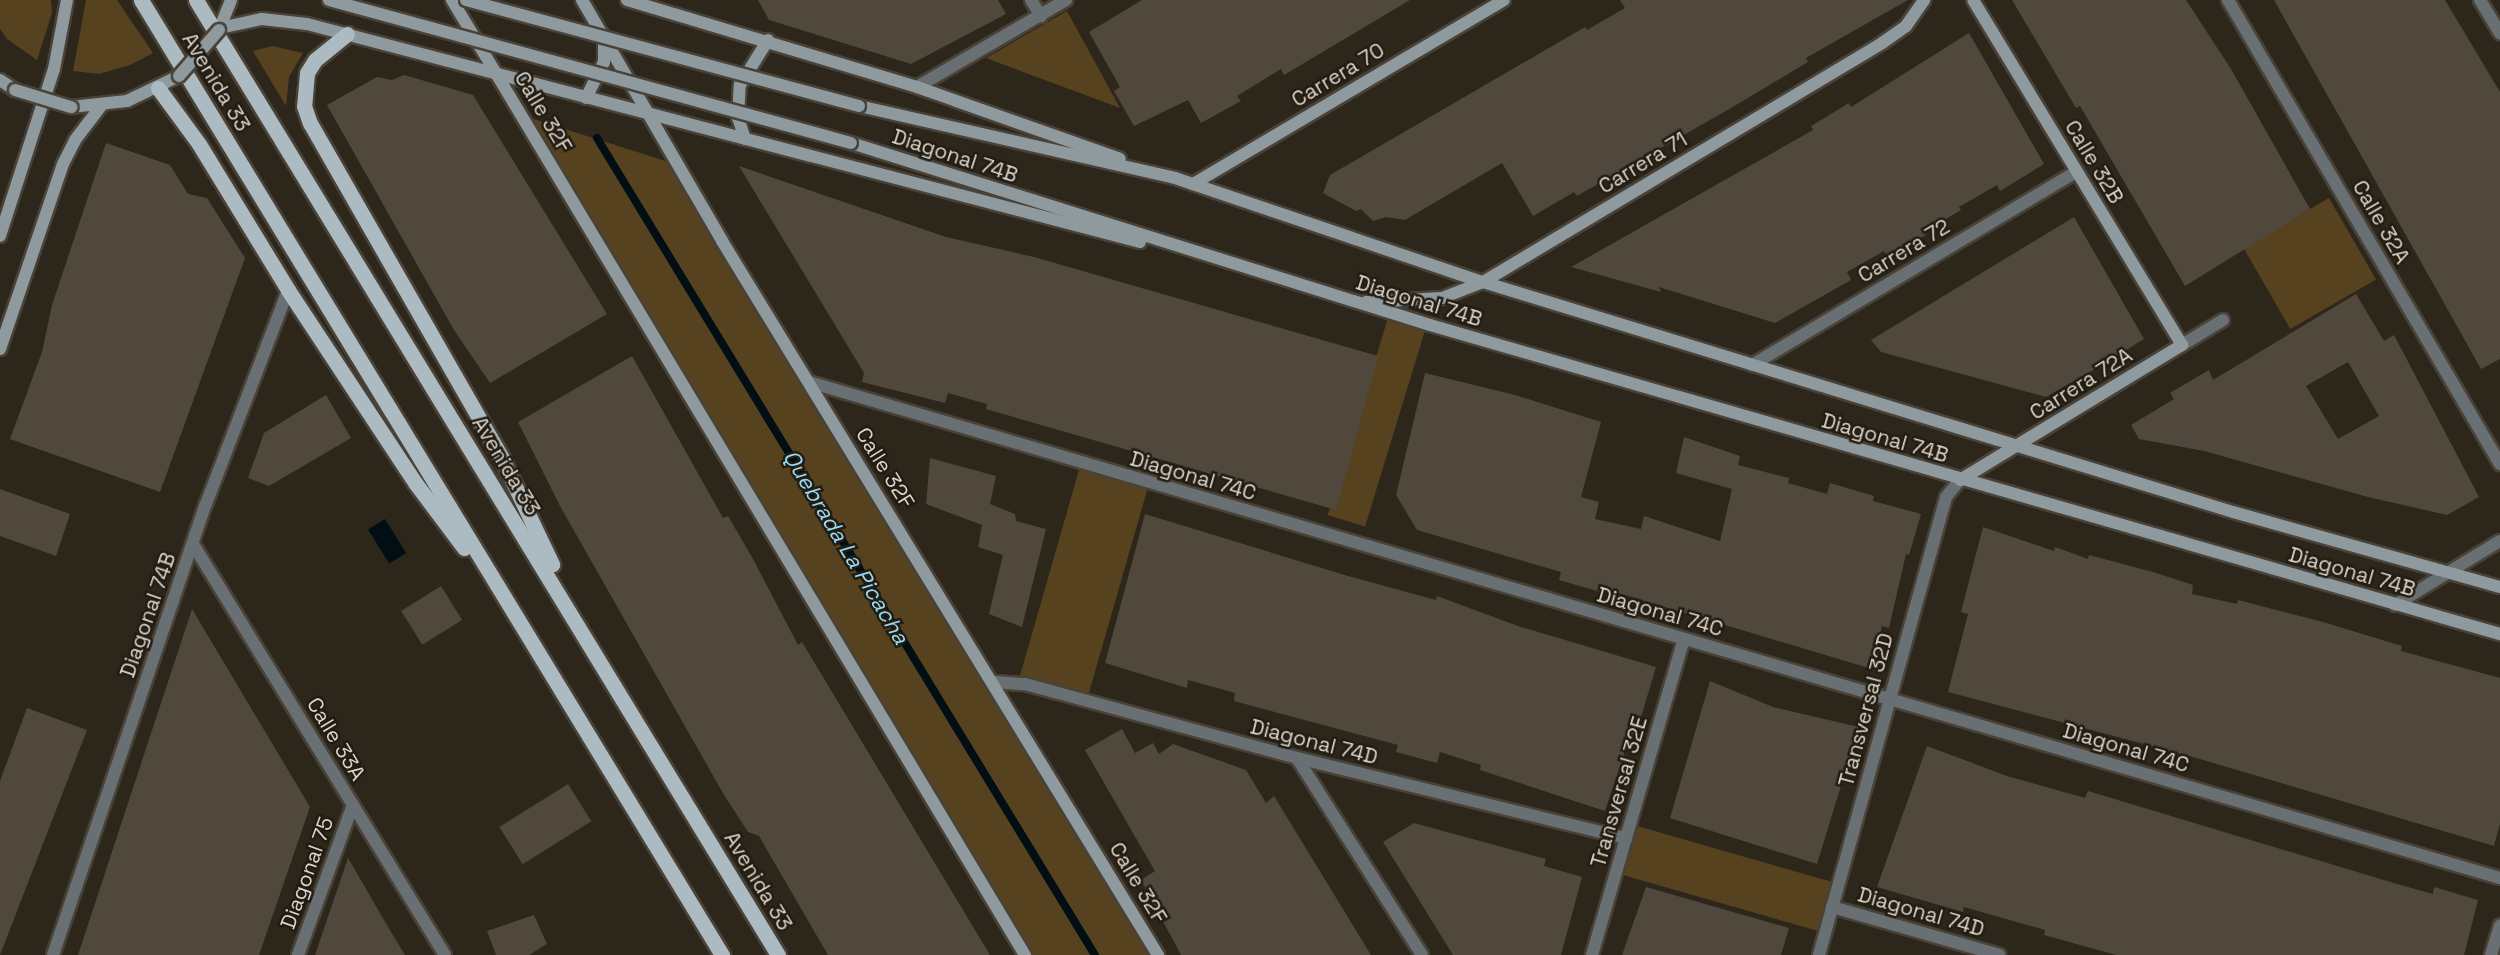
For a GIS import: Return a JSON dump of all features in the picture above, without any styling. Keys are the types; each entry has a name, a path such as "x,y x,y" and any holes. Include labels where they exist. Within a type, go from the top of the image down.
{"main road":[{"path":"0,236 54,69 67,0"},
{"name":"Avenida 33","path":"141,0 722,955"},
{"name":"Avenida 33","path":"196,0 587,637 778,955"},
{"path":"0,80 15,90 71,107 101,106 127,101 179,76 219,29 231,0"},
{"name":"Diagonal 74B","path":"328,0 851,143 1356,303 1960,480 2500,634"},
{"name":"Calle 32F","path":"452,0 1025,955"},
{"name":"Diagonal 74B","path":"466,0 859,106 1175,178 1483,282 2018,446 2500,587"},
{"name":"Calle 32F","path":"582,0 809,382 994,682 1158,955"},
{"path":"627,0 768,40 917,87 1175,178"},
{"name":"Carrera 70","path":"1193,184 1504,0"},
{"name":"Carrera 71","path":"1356,303 1442,298 1483,282 1882,43 1906,26 1924,0"},
{"name":"Calle 32B","path":"1973,0 2182,345"},
{"path":"219,29 249,20 284,20 347,34 1252,270"},
{"path":"347,34 315,60 307,73 304,106 310,123 501,457 587,637"},
{"path":"586,98 604,62 604,38"},
{"path":"745,139 738,118 740,85 768,40"},
{"path":"158,88 223,181 288,290 416,484 516,618"},
{"path":"0,349 63,164 75,140 101,106"},
{"name":"Carrera 72A","path":"1960,480 2182,345"}],"street":[{"path":"1031,0 1041,16"},
{"path":"917,87 1066,0"},
{"name":"Calle 32A","path":"2228,0 2500,464"},
{"path":"2480,0 2499,29"},
{"name":"Carrera 72","path":"1752,364 2077,171"},
{"name":"Diagonal 74B","path":"52,955 194,543 288,290"},
{"name":"Carrera 72A","path":"2182,345 2223,320"},
{"name":"Diagonal 74C","path":"809,382 2500,878"},
{"name":"Transversal 32D","path":"1819,955 1946,497 1960,480"},
{"path":"2396,605 2500,541"},
{"name":"Calle 33A","path":"194,543 445,955"},
{"name":"Transversal 32E","path":"1592,955 1684,639"},
{"name":"Diagonal 74D","path":"994,682 1025,684 1297,758 1626,838"},
{"path":"1297,758 1422,955"},
{"name":"Diagonal 75","path":"298,955 353,805"},
{"name":"Diagonal 74D","path":"1832,907 2000,955"},
{"path":"2491,955 2500,925"}],"shaded area":[{"path":"0,0 51,0 52,13 37,60 7,39 0,29"},
{"path":"86,0 117,0 153,53 130,65 99,74 73,71"},
{"path":"1067,11 1120,108 986,58"},
{"path":"272,46 303,53 289,77 286,106 253,51"},
{"path":"521,115 678,165 1158,955 1025,955"},
{"path":"2329,198 2376,279 2290,329 2243,248"},
{"path":"1388,318 1425,329 1365,526 1328,515"},
{"path":"1081,463 1149,483 1086,702 1018,682"},
{"path":"385,519 406,553 389,564 368,530"},
{"path":"1630,824 1838,884 1824,933 1616,873"}],"building":[{"path":"758,0 998,0 1006,14 911,64 769,20"},
{"path":"1142,0 1410,0 1284,75 1281,69 1237,96 1241,101 1201,123 1188,100 1134,126 1114,91 1120,87 1089,32"},
{"path":"1620,0 1908,0 1806,58 1808,62 1731,108 1577,196 1574,192 1533,216 1502,163 1405,220 1386,217 1373,221 1361,209 1356,211 1323,193 1330,175 1585,27 1587,30 1625,8"},
{"path":"2012,0 2186,0 2231,69 2310,209 2185,286 2080,106 2076,108"},
{"path":"2274,0 2445,0 2500,92 2500,359 2481,369"},
{"path":"1969,33 2044,164 2000,191 1997,185 1959,207 1961,210 1924,232 1926,235 1887,256 1884,251 1847,272 1851,280 1775,323 1659,287 1661,292 1571,267 1813,130 1811,126 1849,103 1851,107"},
{"path":"404,75 473,95 607,314 490,383 454,330 327,105 377,77 392,80"},
{"path":"106,143 170,165 188,194 207,198 245,258 160,492 10,439 42,352 52,305"},
{"path":"739,166 946,237 1034,257 1378,356 1336,510 986,409 987,404 948,393 945,403 862,382 864,373"},
{"path":"2074,217 2144,339 2102,365 2046,397 1881,352 1871,340"},
{"path":"2356,294 2384,341 2394,335 2479,497 2447,515 2368,497 2204,451 2139,439 2131,425 2174,399 2170,393 2209,370 2213,380","holes":["2348,362 2379,416 2338,439 2306,386"]},
{"path":"632,356 723,518 728,516 753,559 798,645 802,642 990,955 828,955 759,836 748,832 724,795 560,506 518,422"},
{"path":"1425,373 1515,395 1601,422 1581,497 1599,502 1595,519 1641,529 1644,516 1720,541 1732,489 1676,473 1684,437 1740,456 1738,465 1789,478 1788,483 1827,494 1830,483 1874,496 1873,501 1921,514 1909,555 1906,554 1889,628 1882,626 1872,669 1605,589 1604,593 1559,580 1561,572 1417,530 1396,495"},
{"path":"326,395 351,438 269,486 248,478 264,433"},
{"path":"930,458 996,476 990,504 1015,514 1016,521 1046,529 1022,627 989,614 1003,555 978,547 982,525 926,504"},
{"path":"0,489 70,514 56,556 0,536"},
{"path":"1145,514 1348,576 1436,600 1437,596 1518,626 1656,667 1635,737 1630,736 1605,811 1480,770 1481,765 1440,752 1437,763 1396,752 1398,745 1234,701 1235,693 1188,680 1187,688 1105,663"},
{"path":"1983,527 2054,551 2055,547 2088,559 2089,555 2153,572 2193,585 2192,594 2237,604 2238,600 2323,622 2402,646 2401,651 2500,678 2500,823 2494,846 2193,757 1948,692 1968,614 1961,612"},
{"path":"441,586 462,620 422,645 401,611"},
{"path":"192,609 310,807 259,955 78,955"},
{"path":"1710,681 1773,707 1859,727 1817,864 1670,818"},
{"path":"27,708 87,730 0,955 0,781"},
{"path":"1122,729 1135,753 1153,743 1159,754 1173,744 1246,770 1266,803 1274,796 1371,955 1181,955 1141,880 1155,871 1085,750"},
{"path":"1927,746 2007,776 2085,798 2088,791 2397,884 2433,894 2434,887 2478,900 2464,955 2116,955 2044,935 2045,930 1964,907 1963,912 1877,887"},
{"path":"568,784 591,821 523,864 499,827"},
{"path":"1414,823 1546,859 1544,866 1582,877 1561,955 1453,955 1383,842"},
{"path":"348,858 391,932 405,955 315,955"},
{"path":"1646,887 1789,928 1781,955 1622,955"},
{"path":"534,915 547,944 529,955 496,955 487,931"}],"waterway":[{"name":"Quebrada La Picacha","path":"597,138 1095,955"}]}
